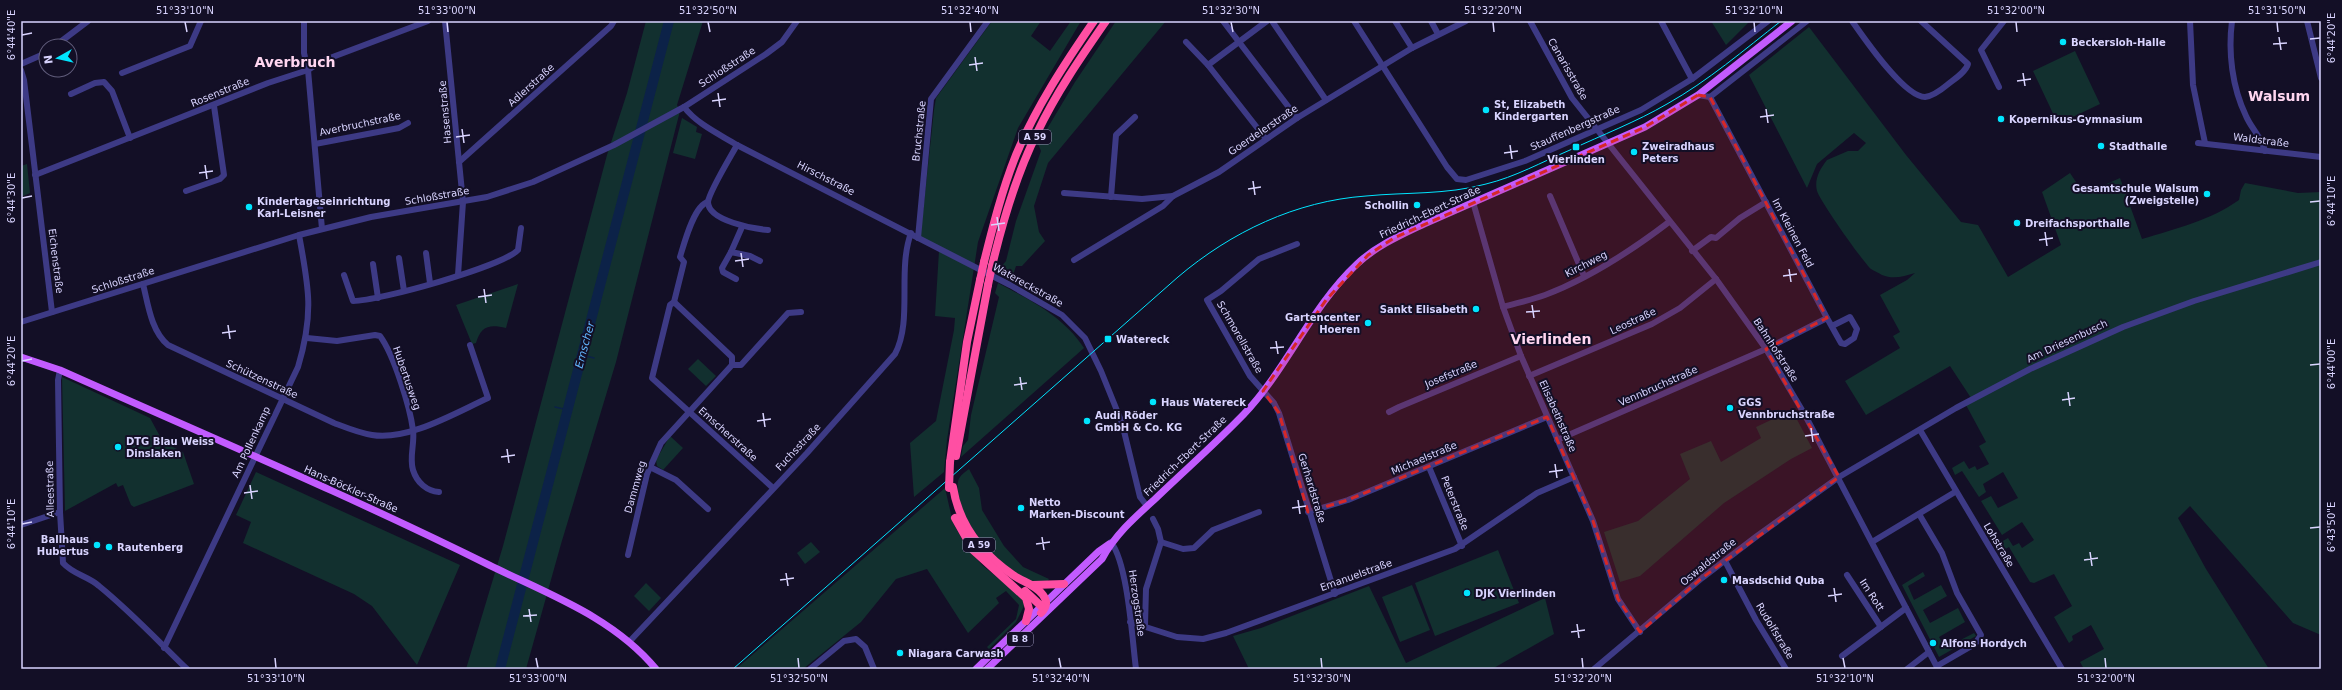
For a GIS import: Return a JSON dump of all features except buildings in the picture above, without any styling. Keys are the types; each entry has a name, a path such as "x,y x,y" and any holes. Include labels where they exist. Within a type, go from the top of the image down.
{"highway":[{"name":"A 59","path":"962,532 953,512 951,487 952,463 967,342 984,262 1000,201 1027,130 1058,75 1094,21"},
{"name":"A 59","path":"952,463 992,266 1012,193 1036,134 1066,80 1106,21"},
{"name":"A 59","path":"951,487 962,521 976,542 1002,567 1030,584"},
{"path":"962,532 978,550 1045,607"},
{"path":"962,532 973,550 1026,598 1029,609 1026,621"},
{"path":"1030,584 1039,590 1045,607"},
{"path":"1030,584 1064,584"}],"main road":[{"name":"Friedrich-Ebert-Straße","path":"987,669 1045,607 1064,584 1111,542 1244,413 1263,391 1326,300 1357,264 1394,238 1645,127 1698,95 1792,21"},
{"name":"Hans-Böckler-Straße","path":"21,357 60,370 255,456 424,533 538,588 602,621 630,641 656,669"},
{"name":"Friedrich-Ebert-Straße","path":"976,669 1026,621 1102,559 1111,542"},
{"name":"Friedrich-Ebert-Straße","path":"983,669 1045,607"}],"street":[{"path":"66,38 88,21"},
{"path":"122,73 190,46 201,21"},
{"name":"Averbruchstraße","path":"304,21 304,53 308,70 322,229"},
{"name":"Rosenstraße","path":"35,175 214,106 268,83 308,70 322,61 428,21"},
{"name":"Hasenstraße","path":"445,21 463,202 458,275"},
{"name":"Schloßstraße","path":"21,322 299,235 371,217 463,202 533,182 614,144 684,107 782,42 797,21"},
{"name":"Bruchstraße","path":"918,238 931,99 988,21"},
{"path":"1223,21 1297,118"},
{"path":"1208,65 1267,21"},
{"path":"1272,21 1326,100"},
{"name":"Stauffenbergstraße","path":"1354,21 1447,167 1457,179 1466,180 1525,161 1641,110 1692,79 1768,21"},
{"path":"1395,21 1412,48"},
{"path":"1431,21 1438,34"},
{"name":"Goerdelerstraße","path":"1074,260 1163,206 1173,196 1219,172 1297,118 1326,100 1412,48 1466,21"},
{"name":"Canarisstraße","path":"1530,21 1572,98 1608,143"},
{"path":"1661,21 1692,79"},
{"path":"1698,95 1710,97 1808,21"},
{"path":"1852,21 1899,80 1916,95 1926,97 1943,88 1958,76 1967,66 1966,61 1921,21"},
{"path":"1999,87 1981,50 2004,21"},
{"name":"Waldstraße","path":"2190,21 2193,85 2202,143 2321,157"},
{"path":"2232,21 2231,42 2235,82 2246,116 2265,151"},
{"path":"2307,21 2321,78"},
{"name":"Adlerstraße","path":"459,162 614,22"},
{"path":"1186,42 1208,65 1266,139"},
{"path":"21,64 38,56"},
{"name":"Eichenstraße","path":"21,70 24,80 52,312"},
{"path":"71,94 95,83 104,82 112,91 130,138"},
{"name":"Im Kleinen Feld","path":"1710,97 1827,318 1843,344 1854,338 1857,329 1852,318 1832,326"},
{"path":"186,191 220,179 224,175 214,106"},
{"name":"Hirschstraße","path":"684,107 690,115 737,145 964,262"},
{"path":"1111,197 1116,135 1135,117"},
{"name":"Averbruchstraße","path":"315,144 399,128 408,124"},
{"name":"Bahnhofstraße","path":"1608,143 1692,251 1716,279 1766,349 1839,478 1938,667"},
{"path":"737,145 708,202 712,212 742,227 768,230"},
{"path":"1064,193 1142,199 1173,196"},
{"path":"1550,196 1584,276"},
{"name":"Emscherstraße","path":"708,202 700,207 688,231 680,257 684,262 674,302 670,305 652,378 773,488"},
{"name":"Elisabethstraße","path":"1473,202 1503,307 1521,356 1593,521 1618,599 1640,632"},
{"path":"1692,251 1711,237 1716,238 1740,218 1766,202"},
{"name":"Kirchweg","path":"1503,307 1544,296 1584,276 1632,250 1669,222"},
{"path":"736,279 723,272 722,268 742,227"},
{"path":"344,275 353,301 378,298 458,275 511,257 518,250 520,228"},
{"name":"Fuchsstraße","path":"630,641 773,488 895,354 901,340 906,249 911,234"},
{"name":"Am Pollenkamp","path":"164,648 298,367 307,338 310,300 299,235"},
{"name":"Schmorellstraße","path":"1263,391 1250,376 1207,300 1221,291 1259,259 1297,244"},
{"path":"731,252 750,256 760,261"},
{"path":"426,253 430,283"},
{"path":"400,258 404,291"},
{"name":"Watereckstraße","path":"964,262 1062,315 1085,338 1100,367 1122,423 1140,497 1147,506"},
{"name":"Am Driesenbusch","path":"1839,478 1956,408 2030,370 2123,327 2194,301 2321,262"},
{"path":"373,264 378,298"},
{"name":"Leostraße","path":"1529,376 1652,324 1680,308 1716,279"},
{"name":"Schützenstraße","path":"142,284 156,328 164,342 282,399 355,432 384,436 413,430 488,398 470,345"},
{"path":"674,302 732,357 732,365"},
{"name":"Emscherstraße","path":"688,411 732,365 741,365 788,313 801,312"},
{"path":"1766,349 1827,318"},
{"name":"Hubertusweg","path":"307,338 338,341 375,335 380,336 401,385 413,430"},
{"name":"Vennbruchstraße","path":"1557,440 1766,349"},
{"name":"Josefstraße","path":"1390,412 1399,406 1521,356"},
{"name":"Alleestraße","path":"60,370 58,380 60,512 64,563 79,576 97,584 187,669"},
{"name":"Gerhardstraße","path":"1263,391 1274,403 1279,413 1308,512 1335,594"},
{"name":"Dammweg","path":"628,555 630,539 650,467 661,443 688,411"},
{"name":"Michaelstraße","path":"1308,512 1348,500 1547,417"},
{"path":"413,430 413,470 421,484 430,492 439,492"},
{"name":"Lohstraße","path":"1920,430 2062,669"},
{"path":"650,467 676,480 708,509"},
{"name":"Peterstraße","path":"1429,467 1462,546"},
{"name":"Emanuelstraße","path":"1130,622 1177,637 1202,639 1248,626 1462,546 1496,519 1537,493 1574,477"},
{"name":"Oswaldstraße","path":"1594,669 1725,561 1839,478"},
{"path":"1872,542 1956,492"},
{"path":"21,525 60,512"},
{"path":"1161,542 1182,549 1194,548 1213,530 1259,512"},
{"path":"1919,514 1942,553 1957,592 1981,635 1975,644 1938,667"},
{"path":"1145,626 1146,589 1161,542 1158,529 1152,519"},
{"name":"Herzogstraße","path":"1111,542 1118,551 1123,571 1136,669"},
{"name":"Rudolfstraße","path":"1725,561 1756,620 1786,669"},
{"name":"Im Rott","path":"1847,575 1881,627"},
{"path":"1842,656 1906,608"},
{"path":"810,669 844,642 856,640 865,647 874,669"},
{"path":"1907,669 1929,652"}],"highlighted area":[{"path":"1698,95 1710,97 1827,318 1766,349 1839,477 1702,578 1640,632 1618,599 1593,521 1547,417 1348,500 1308,512 1279,413 1263,391 1326,300 1368,255 1394,238 1645,127"}],"green space":[{"path":"646,21 703,21 677,105 680,111 616,362 561,544 526,669 466,669 503,546 607,155 627,93"},
{"path":"992,21 1041,21 1031,36 1050,51 1071,21 1081,21 1018,128 978,242 947,440 944,472 914,497 910,443 936,421 955,318 935,316 939,251 920,240 934,110 936,98"},
{"path":"1116,21 1166,21 1048,163 1034,206 1039,232 1045,241 1022,266 1016,266 1011,281 999,275 1001,267 1006,261 1016,221 1041,151 1038,144 1075,82"},
{"path":"1711,21 1750,21 1726,45"},
{"path":"1809,27 1906,155 1961,222 1978,225 2008,277 2061,245 2042,192 2070,173 2084,194 2120,178 2142,239 2180,228 2217,213 2239,200 2241,190 2245,183 2298,193 2321,192 2321,635 2293,623 2190,506 2178,518 2206,569 2269,669 2084,669 2080,662 2104,649 2091,625 2072,636 2073,640 2069,643 2054,617 2072,606 2054,574 2034,583 2030,582 2009,547 2000,552 1996,545 2008,538 2013,546 2019,543 2022,548 2034,540 2022,522 2002,535 1981,501 1991,496 1998,508 2018,498 2003,472 1983,484 1986,492 1979,497 1962,471 1955,475 1952,468 1964,461 1969,469 1975,466 1977,470 1989,464 1979,446 1986,442 1966,405 1973,401 1950,366 1866,415 1845,381 1900,348 1893,336 1900,332 1880,295 1907,280 1915,273 1899,277 1891,277 1882,275 1871,269 1842,231 1817,191 1816,182 1818,174 1827,160 1848,151 1858,151 1866,143 1854,133 1817,164 1807,188 1749,75"},
{"path":"2075,51 2100,104 2058,124 2033,71"},
{"path":"682,118 697,127 696,132 702,134 695,159 673,153"},
{"path":"27,164 30,193 21,197 21,166"},
{"path":"998,283 1034,303 1056,318 1076,337 1084,348 961,457 963,446 968,440 971,415 999,297 995,293"},
{"path":"518,284 506,328 495,326 486,328 480,333 476,343 472,344 456,305"},
{"path":"698,359 716,376 706,386 688,369"},
{"name":"DTG Blau Weiss Dinslaken","path":"62,377 150,418 163,442 183,452 194,484 134,507 131,505 123,485 118,487 116,483 65,511"},
{"path":"1792,410 1812,448 1791,459 1724,503 1640,576 1620,582 1604,532 1638,521 1690,479 1680,454 1711,441 1721,462 1761,438 1756,427"},
{"path":"670,436 683,448 663,470 657,466 656,460"},
{"path":"969,469 979,488 982,510 1004,546 1023,567 1049,579 1046,584 1032,582 1005,566 980,539 970,525 963,510 958,492 959,479"},
{"path":"256,472 460,565 417,665 372,606 354,594 243,543 251,522 236,515"},
{"path":"945,488 953,523 966,546 982,565 1020,596 1025,604 1016,622 989,649 987,647 1016,619 1019,605 1006,591 996,598 999,603 968,633 927,569 896,579 861,622 803,669 736,669"},
{"path":"811,542 820,552 805,564 797,553"},
{"name":"DJK Vierlinden","path":"1498,550 1519,603 1435,636 1415,583"},
{"path":"1923,572 1925,576 1908,586 1914,600 1941,585 1947,596 1923,610 1930,623 1958,608 1965,622 1939,637 1945,648 1974,633 1976,636 1939,657 1902,585"},
{"path":"646,583 661,598 649,611 634,596"},
{"path":"1412,585 1430,630 1400,642 1382,597"},
{"path":"1369,586 1406,663 1545,598 1554,634 1492,669 1249,669 1233,636 1261,628"}],"waterway":[{"name":"Emscher","path":"500,669 669,21"},
{"path":"582,355 594,358"},
{"path":"555,407 568,410"}],"tram line":[{"path":"733,669 1178,277 1220,246 1242,233 1266,222 1315,204 1366,196 1426,193 1471,188 1497,181 1518,173 1655,111 1697,85 1781,21"}],"place":[{"name":"Beckersloh-Halle","path":"2063,42"},
{"name":"St, Elizabeth Kindergarten","path":"1486,110"},
{"name":"Kopernikus-Gymnasium","path":"2001,119"},
{"name":"Stadthalle","path":"2101,146"},
{"name":"Vierlinden","path":"1576,147"},
{"name":"Zweiradhaus Peters","path":"1634,152"},
{"name":"Gesamtschule Walsum (Zweigstelle)","path":"2207,194"},
{"name":"Schollin","path":"1417,205"},
{"name":"Kindertageseinrichtung Karl-Leisner","path":"249,207"},
{"name":"Dreifachsporthalle","path":"2017,223"},
{"name":"Sankt Elisabeth","path":"1476,309"},
{"name":"Gartencenter Hoeren","path":"1368,323"},
{"name":"Watereck","path":"1108,339"},
{"name":"Haus Watereck","path":"1153,402"},
{"name":"GGS Vennbruchstraße","path":"1730,408"},
{"name":"Audi Röder GmbH & Co. KG","path":"1087,421"},
{"name":"DTG Blau Weiss Dinslaken","path":"118,447"},
{"name":"Netto Marken-Discount","path":"1021,508"},
{"name":"Ballhaus Hubertus","path":"97,545"},
{"name":"Rautenberg","path":"109,547"},
{"name":"Masdschid Quba","path":"1724,580"},
{"name":"DJK Vierlinden","path":"1467,593"},
{"name":"Alfons Hordych","path":"1933,643"},
{"name":"Niagara Carwash","path":"900,653"}],"district":[{"name":"Averbruch","path":"295,62"},
{"name":"Walsum","path":"2279,96"},
{"name":"Vierlinden","path":"1551,339"}]}
